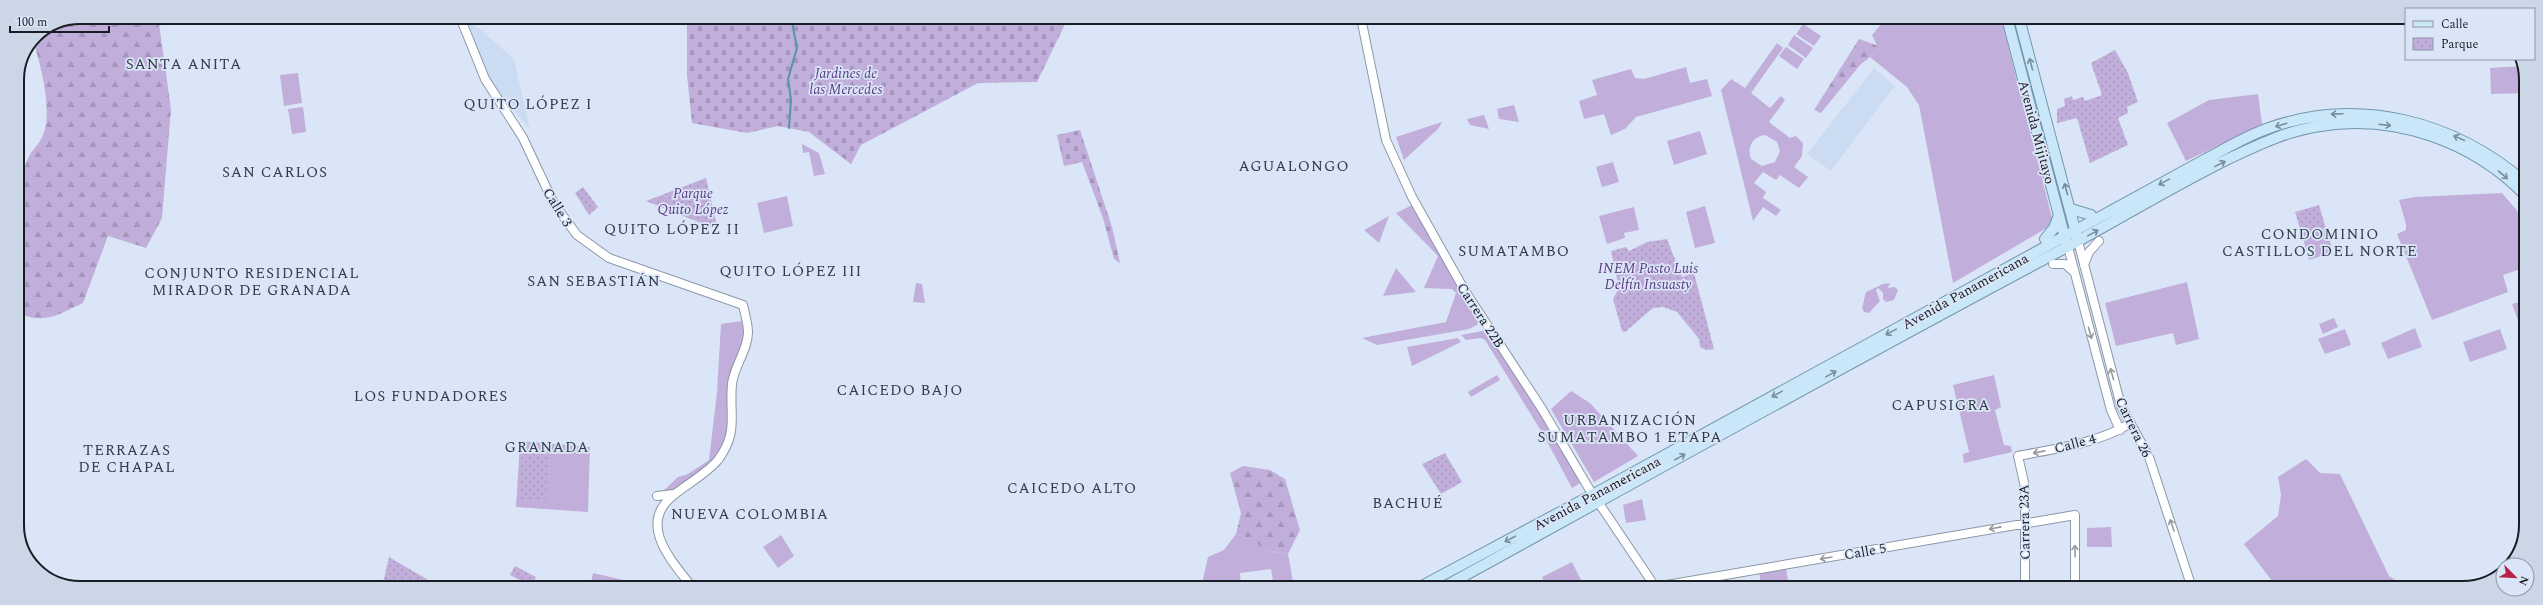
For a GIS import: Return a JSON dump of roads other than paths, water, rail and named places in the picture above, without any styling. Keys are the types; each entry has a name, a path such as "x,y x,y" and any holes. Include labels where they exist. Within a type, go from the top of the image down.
{"main road":[{"name":"Avenida Mijitayo","path":"2009,24 2068,247"},
{"name":"Avenida Mijitayo","path":"2021,24 2077,236"},
{"name":"Avenida Panamericana","path":"1434,581 1596,498 2068,247 2077,236 2253,134 2318,115 2379,115 2425,125 2476,146 2519,177"},
{"name":"Avenida Panamericana","path":"1456,581 1596,498 2065,236 2077,236 2272,138 2320,126 2372,124 2424,134 2473,155 2495,169 2519,190"},
{"path":"2071,209 2091,215"},
{"path":"2044,239 2054,228 2059,215"}],"street":[{"name":"Calle 3","path":"463,24 485,80 523,138 554,204 577,235 609,258 743,306 748,331 747,340 735,370 732,384 732,433 728,444 717,461 674,494"},
{"name":"Carrera 22B","path":"1362,24 1386,140 1399,170 1447,262 1596,498 1651,581"},
{"name":"Carrera 26","path":"2077,236 2121,406 2129,424 2149,457 2190,581"},
{"path":"2084,266 2089,252 2099,241"},
{"name":"Carrera 26","path":"2068,247 2110,410 2120,430"},
{"path":"2053,264 2065,264 2074,272"},
{"name":"Calle 4","path":"2018,456 2068,446 2120,430 2129,424"},
{"name":"Carrera 23A","path":"2018,456 2026,487 2025,581"},
{"path":"657,496 674,494"},
{"path":"674,494 664,503 658,517 658,536 665,552 687,581"},
{"name":"Calle 5","path":"1689,581 2026,522 2075,515 2075,581"}],"waterway":[{"path":"789,128 791,100 788,79 797,48 792,24"}],"district":[{"name":"SANTA ANITA","path":"184,64"},
{"name":"QUITO LÓPEZ I","path":"528,104"},
{"name":"AGUALONGO","path":"1294,166"},
{"name":"SAN CARLOS","path":"275,172"},
{"name":"QUITO LÓPEZ II","path":"672,229"},
{"name":"CONDOMINIO CASTILLOS DEL NORTE","path":"2320,242"},
{"name":"SUMATAMBO","path":"1514,251"},
{"name":"QUITO LÓPEZ III","path":"791,271"},
{"name":"SAN SEBASTIÁN","path":"594,281"},
{"name":"CONJUNTO RESIDENCIAL MIRADOR DE GRANADA","path":"252,282"},
{"name":"CAICEDO BAJO","path":"900,390"},
{"name":"LOS FUNDADORES","path":"431,396"},
{"name":"CAPUSIGRA","path":"1941,405"},
{"name":"URBANIZACIÓN SUMATAMBO 1 ETAPA","path":"1630,428"},
{"name":"GRANADA","path":"547,447"},
{"name":"TERRAZAS DE CHAPAL","path":"127,458"},
{"name":"CAICEDO ALTO","path":"1072,488"},
{"name":"BACHUÉ","path":"1408,503"},
{"name":"NUEVA COLOMBIA","path":"750,514"}],"park label":[{"name":"Jardines de las Mercedes","path":"846,82"},
{"name":"Parque Quito López","path":"693,202"},
{"name":"INEM Pasto Luis Delfín Insuasty","path":"1648,276"}]}
